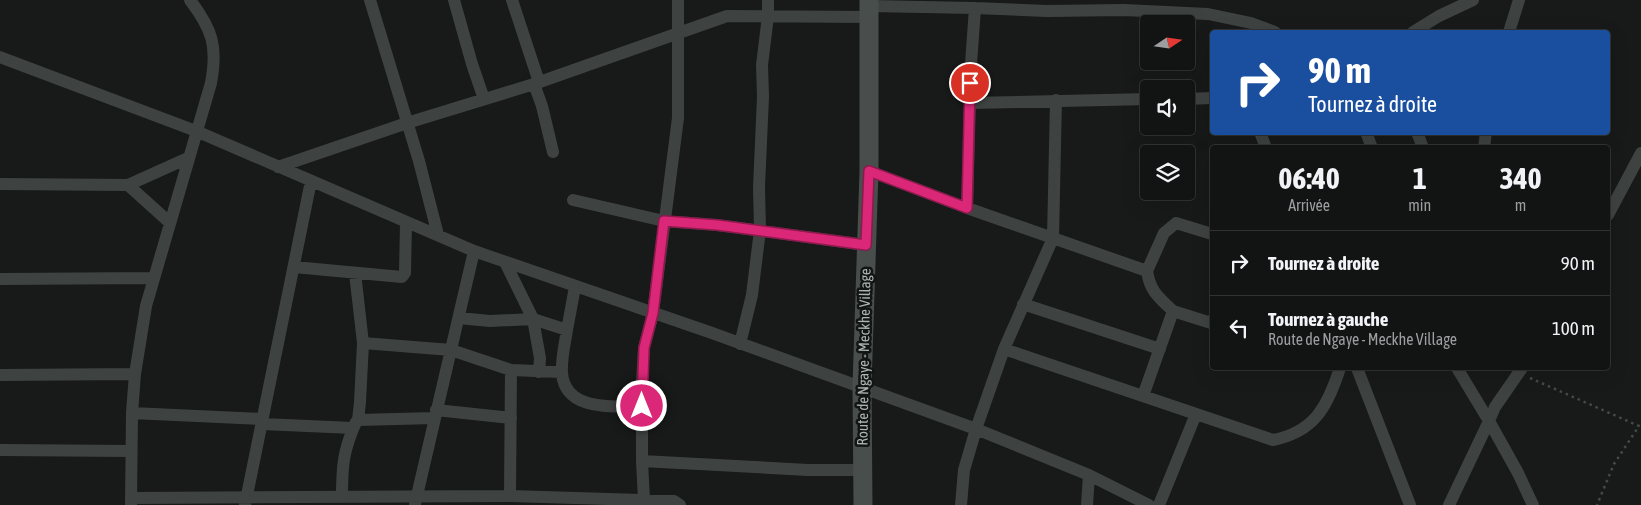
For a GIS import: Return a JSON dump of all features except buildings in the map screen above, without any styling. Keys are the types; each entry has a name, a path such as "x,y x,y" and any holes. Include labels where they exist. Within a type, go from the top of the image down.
{"main road":[{"name":"Route de Ngaye - Meckhe Village","path":"863,505 862,386 869,171 869,8"}],"street":[{"path":"190,0 204,18 212,41 215,61 211,82 146,306 135,374 132,413 131,501 246,501 342,497 416,501 510,496 546,501 674,501 680,505"},
{"path":"370,0 438,235"},
{"path":"454,0 484,99"},
{"path":"512,0 537,83 553,152"},
{"path":"644,500 642,406 644,348 653,313 678,118 678,0"},
{"path":"740,344 752,295 760,230 759,187 763,97 762,65 768,0"},
{"path":"1416,30 1439,16 1473,0"},
{"path":"1509,30 1519,0"},
{"path":"278,167 407,123 537,83 726,16 768,16 869,8 975,8 1047,11 1124,10 1208,14 1251,23 1257,30"},
{"path":"967,208 975,8"},
{"path":"0,57 196,131 474,251 862,386 976,429 1089,475 1150,505 1196,414"},
{"path":"1195,99 1210,98"},
{"path":"970,103 1140,99"},
{"path":"961,505 964,470 976,429 1004,349 1053,238 1056,100"},
{"path":"1610,211 1641,152"},
{"path":"0,184 128,185 188,158"},
{"path":"869,171 967,208 1147,271"},
{"path":"246,501 312,181"},
{"path":"128,185 169,222"},
{"path":"573,200 664,221 760,230 866,245"},
{"path":"294,267 402,277 405,273 406,222"},
{"path":"1210,233 1176,223 1164,233 1147,271 1149,284 1173,311 1210,321"},
{"path":"416,501 474,251"},
{"path":"506,262 533,319 540,358 539,372"},
{"path":"342,497 342,464 347,444 356,424 360,402 363,342 355,272"},
{"path":"0,279 154,278"},
{"path":"575,287 562,372 566,389 574,397 600,406 642,406"},
{"path":"1023,304 1160,349"},
{"path":"1143,396 1173,311"},
{"path":"459,318 490,321 533,319 567,330"},
{"path":"363,342 452,350 511,370 562,372"},
{"path":"1004,349 1273,440 1299,432 1319,416 1331,396 1334,370"},
{"path":"510,496 511,370"},
{"path":"1459,370 1518,473 1533,505"},
{"path":"1449,505 1495,406 1520,370"},
{"path":"1358,371 1410,505"},
{"path":"0,375 135,374"},
{"path":"132,413 262,422 356,424 435,414 511,418"},
{"path":"0,450 131,451"},
{"path":"642,461 808,470 863,470"},
{"path":"1087,505 1089,475"}],"path":[{"path":"1520,370 1640,425 1614,464 1597,505"}],"route":[{"path":"642,406 644,348 653,313 664,221 717,225 866,245 869,171 967,208 970,83"}]}
